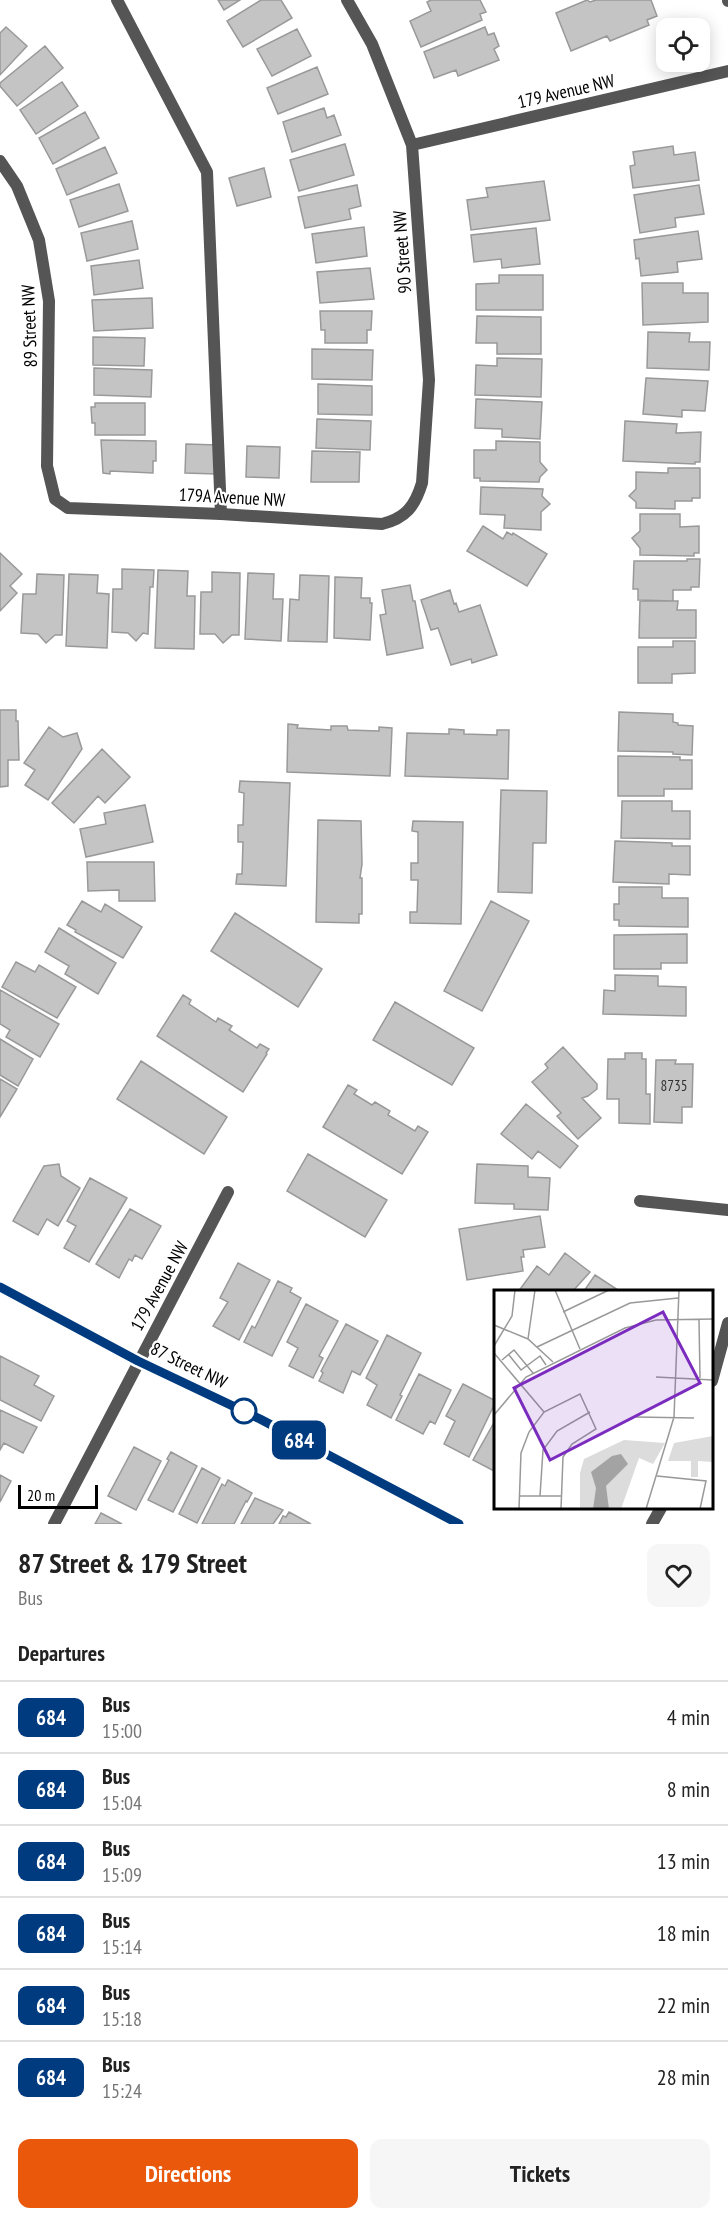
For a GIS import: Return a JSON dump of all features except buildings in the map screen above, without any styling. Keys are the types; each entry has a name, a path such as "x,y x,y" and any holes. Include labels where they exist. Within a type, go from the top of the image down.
{"street":[{"path":"117,0 207,172 221,514"},
{"name":"90 Street NW","path":"347,0 372,44 412,145 429,380 422,483 408,512"},
{"name":"179 Avenue NW","path":"412,145 728,71"},
{"name":"89 Street NW","path":"0,161 17,186 39,240 48,291 47,466 55,499"},
{"name":"179A Avenue NW","path":"55,499 68,508 382,524 395,520 408,512"},
{"name":"179 Avenue NW","path":"54,1524 228,1192"},
{"path":"640,1202 728,1210"},
{"name":"87 Street NW","path":"0,1287 138,1361 260,1419 459,1524"},
{"path":"713,1374 728,1323"},
{"path":"652,1524 660,1509"}],"bus line":[{"name":"684","path":"0,1287 138,1361 260,1419 459,1524"}]}
